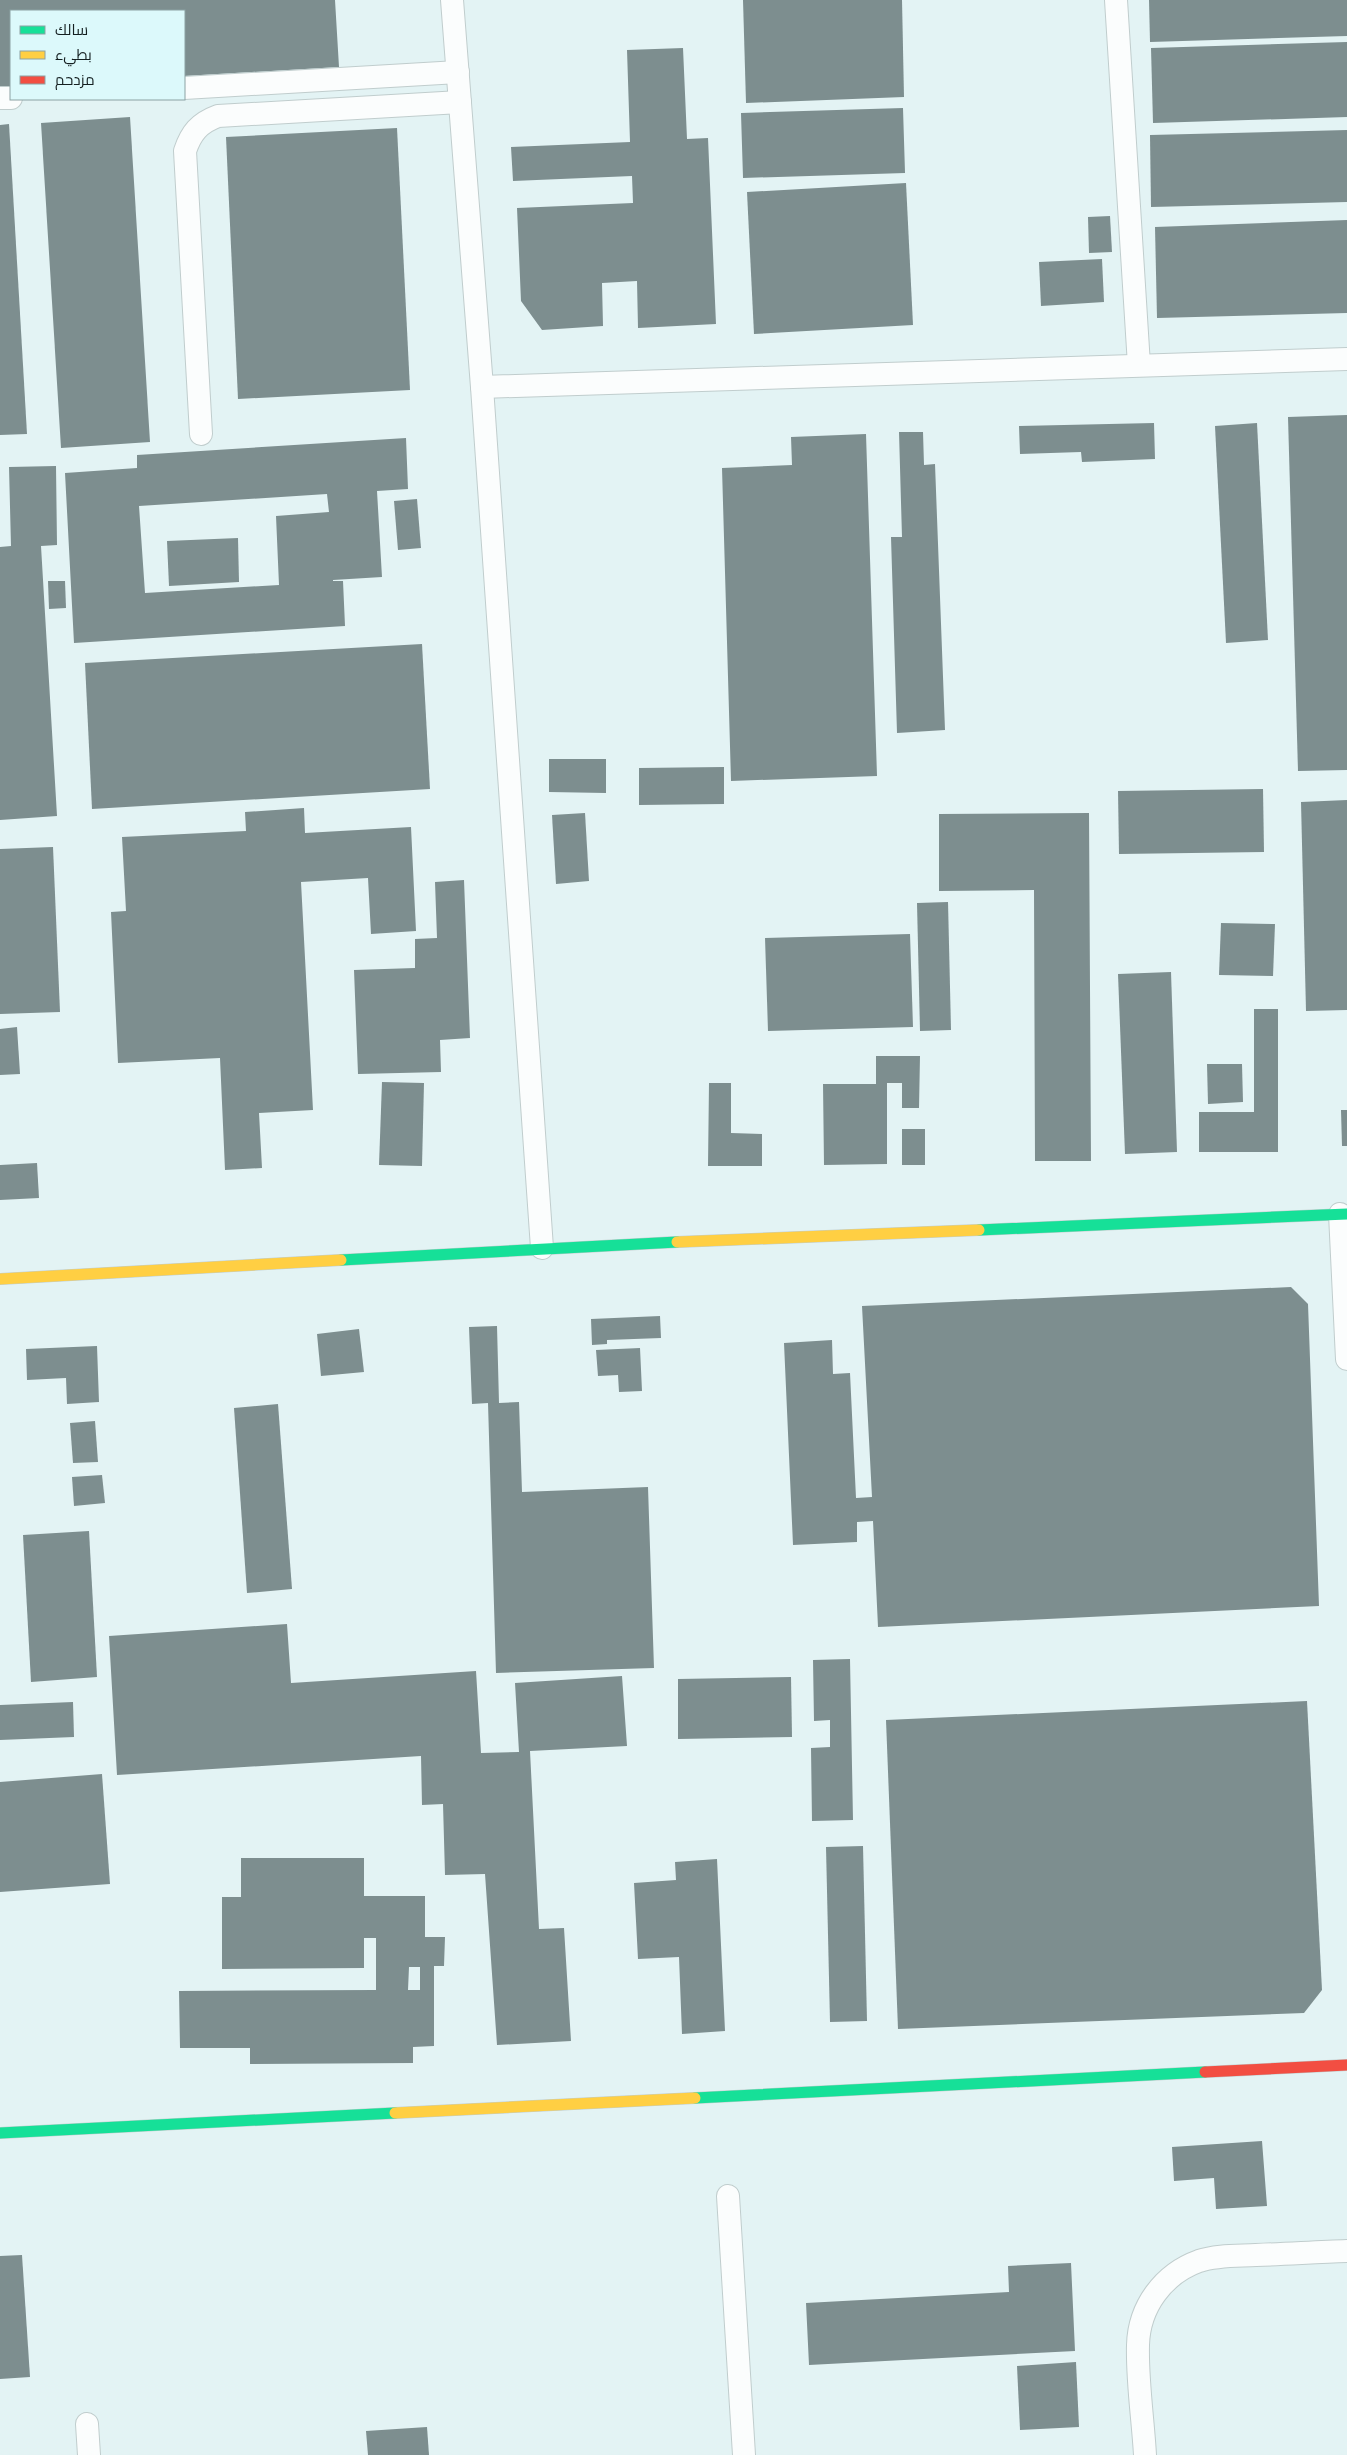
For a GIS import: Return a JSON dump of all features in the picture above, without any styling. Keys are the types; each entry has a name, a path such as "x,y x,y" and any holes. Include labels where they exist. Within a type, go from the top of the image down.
{"street":[{"path":"0,1278 542,1248 1343,1214"},
{"path":"0,2133 1347,2065"}],"lane":[{"path":"452,0 482,387 542,1248"},
{"path":"1116,0 1139,365"},
{"path":"185,88 458,72"},
{"path":"201,434 185,151 196,129 206,121 218,116 460,102"},
{"path":"482,387 1347,358"},
{"path":"1343,1214 1347,1359"},
{"path":"728,2196 744,2455"},
{"path":"1145,2455 1138,2344 1141,2322 1149,2302 1162,2284 1180,2271 1199,2261 1221,2257 1347,2251"},
{"path":"87,2424 89,2455"}],"building":[{"path":"0,0 335,0 339,67 185,76 185,10 10,10 10,86 0,87"},
{"path":"743,0 902,0 904,97 746,103"},
{"path":"1149,0 1347,0 1347,36 1150,42"},
{"path":"1347,42 1347,117 1153,123 1151,48"},
{"path":"683,48 687,139 708,138 716,324 638,328 637,281 602,283 603,326 542,330 521,301 517,208 633,203 632,176 513,181 511,147 630,142 627,50"},
{"path":"903,108 905,173 743,178 741,113"},
{"path":"130,117 150,442 61,448 41,123"},
{"path":"9,124 27,434 0,435 0,125"},
{"path":"397,128 410,390 238,399 226,137"},
{"path":"1347,130 1347,202 1151,207 1150,135"},
{"path":"906,183 913,325 754,334 747,192"},
{"path":"1110,216 1112,252 1089,253 1088,217"},
{"path":"1347,220 1347,313 1157,318 1155,227"},
{"path":"1102,259 1104,302 1041,306 1039,262"},
{"path":"1347,415 1347,770 1298,771 1288,417"},
{"path":"1154,423 1155,459 1082,462 1081,452 1020,454 1019,426"},
{"path":"1257,423 1268,640 1226,643 1215,426"},
{"path":"899,432 923,432 924,465 935,464 945,730 897,733 891,537 902,537"},
{"path":"866,434 877,776 731,781 722,468 792,465 791,437"},
{"path":"406,438 408,489 377,491 382,577 333,580 343,581 345,626 74,643 65,473 137,468 137,455","holes":["327,494 329,512 276,516 279,585 145,593 139,506"]},
{"path":"56,466 57,545 41,546 57,816 0,820 0,547 11,546 9,467"},
{"path":"417,499 421,548 398,550 394,501"},
{"path":"238,538 239,582 169,586 167,541"},
{"path":"48,581 65,581 66,608 49,609"},
{"path":"422,644 430,789 92,809 85,663"},
{"path":"549,759 606,759 606,793 549,792"},
{"path":"724,767 724,804 639,805 639,768"},
{"path":"1263,789 1264,852 1119,854 1118,791"},
{"path":"1347,800 1347,1010 1306,1011 1301,802"},
{"path":"304,808 305,833 411,827 416,931 371,934 368,878 301,882 313,1110 259,1113 262,1168 225,1170 220,1058 118,1063 111,912 126,911 122,837 246,831 245,812"},
{"path":"585,813 589,881 556,884 552,815"},
{"path":"1089,813 1091,1161 1035,1161 1034,890 939,891 939,814"},
{"path":"53,847 60,1012 0,1014 0,849"},
{"path":"464,880 470,1038 440,1040 441,1072 358,1074 354,970 415,968 415,939 437,938 435,882"},
{"path":"948,902 951,1030 920,1031 917,903"},
{"path":"1221,923 1275,924 1273,976 1219,975"},
{"path":"910,934 913,1027 768,1031 765,938"},
{"path":"1171,972 1177,1152 1125,1154 1118,974"},
{"path":"1254,1009 1278,1009 1278,1152 1199,1152 1199,1112 1254,1112"},
{"path":"17,1027 20,1074 0,1075 0,1029"},
{"path":"876,1056 920,1056 919,1108 902,1108 902,1083 887,1083 887,1164 824,1165 823,1084 876,1084"},
{"path":"1207,1064 1242,1064 1243,1102 1208,1104"},
{"path":"382,1082 424,1083 422,1166 379,1165"},
{"path":"709,1083 731,1083 731,1133 762,1134 762,1166 708,1166"},
{"path":"1341,1110 1347,1110 1347,1146 1342,1146"},
{"path":"902,1129 925,1129 925,1165 902,1165"},
{"path":"37,1163 39,1198 0,1200 0,1165"},
{"path":"1291,1287 1308,1304 1319,1606 878,1627 873,1521 857,1522 857,1542 793,1545 784,1343 832,1340 833,1374 850,1373 856,1498 872,1497 862,1306"},
{"path":"660,1316 661,1338 607,1340 607,1344 592,1345 591,1319"},
{"path":"497,1326 499,1403 519,1402 522,1492 648,1487 654,1668 496,1673 488,1403 472,1404 469,1327"},
{"path":"359,1329 364,1372 321,1376 317,1334"},
{"path":"97,1346 99,1402 67,1404 66,1378 27,1380 26,1349"},
{"path":"640,1348 642,1391 619,1392 618,1375 598,1376 596,1350"},
{"path":"278,1404 292,1589 247,1593 234,1408"},
{"path":"95,1421 98,1462 73,1463 70,1423"},
{"path":"102,1475 105,1503 74,1506 72,1477"},
{"path":"89,1531 97,1677 31,1682 23,1535"},
{"path":"287,1624 291,1683 476,1671 481,1753 519,1752 515,1683 622,1676 627,1746 530,1751 539,1929 564,1928 571,2041 497,2045 485,1874 445,1875 443,1804 422,1805 421,1756 117,1775 109,1636"},
{"path":"850,1659 853,1820 812,1821 811,1748 830,1747 830,1720 814,1721 813,1660"},
{"path":"791,1677 792,1737 678,1739 678,1679"},
{"path":"1307,1701 1322,1990 1304,2013 898,2029 886,1720"},
{"path":"73,1702 74,1737 0,1740 0,1705"},
{"path":"102,1774 110,1884 0,1892 0,1782"},
{"path":"863,1846 867,2021 830,2022 826,1847"},
{"path":"241,1858 364,1858 364,1896 425,1896 425,1937 445,1937 444,1966 434,1966 434,2046 413,2047 413,2063 250,2064 250,2048 180,2048 179,1991 376,1990 376,1938 364,1938 364,1968 222,1969 222,1897 241,1897","holes":["409,1967 420,1967 420,1990 408,1990"]},
{"path":"717,1859 725,2031 682,2034 679,1957 638,1959 634,1883 676,1880 675,1862"},
{"path":"1262,2141 1267,2206 1216,2209 1214,2178 1174,2181 1172,2147"},
{"path":"22,2255 30,2377 0,2379 0,2256"},
{"path":"1071,2263 1075,2351 809,2365 806,2303 1009,2292 1008,2266"},
{"path":"1076,2362 1079,2427 1020,2430 1017,2366"},
{"path":"427,2427 429,2455 368,2455 366,2431"}],"traffic: fast":[{"path":"979,1230 1347,1214"},
{"path":"341,1260 677,1242"},
{"path":"695,2098 1205,2072"},
{"path":"0,2133 395,2113"}],"traffic: slow":[{"path":"677,1242 979,1230"},
{"path":"0,1279 341,1260"},
{"path":"395,2113 695,2098"}],"traffic: jam":[{"path":"1205,2072 1347,2065"}]}
